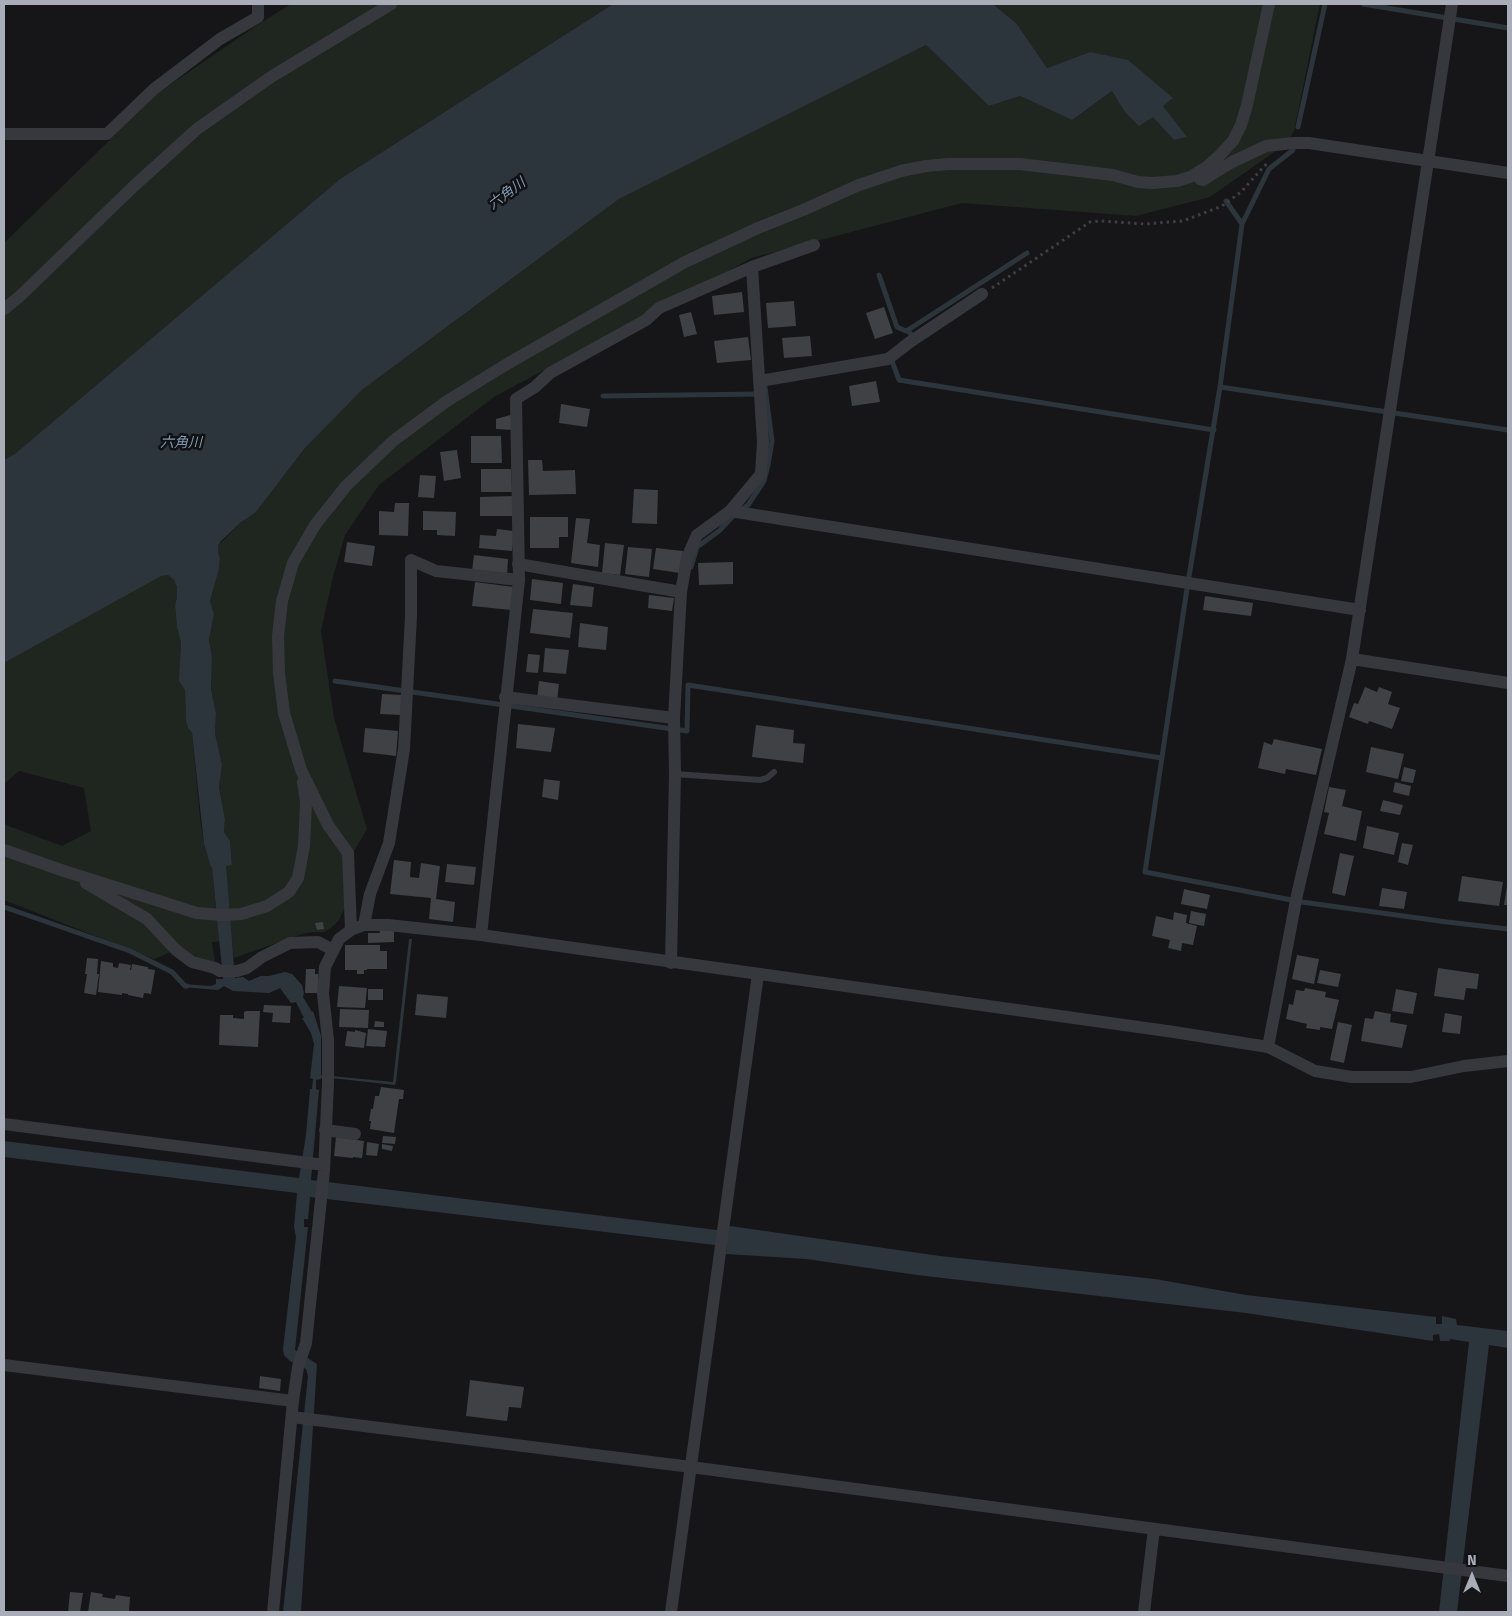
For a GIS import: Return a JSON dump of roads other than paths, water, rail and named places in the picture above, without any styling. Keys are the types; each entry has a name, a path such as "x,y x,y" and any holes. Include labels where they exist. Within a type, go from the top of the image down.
{"street":[{"path":"4,134 107,134 154,89 220,40 258,17 258,4"},
{"path":"4,309 197,129 271,77 391,4"},
{"path":"351,930 348,853 328,825 302,770 284,714 279,672 278,636 282,600 293,563 315,525 346,486 393,441 447,401 507,364 685,262 858,185 901,171 948,164 1020,164 1113,175 1138,182 1152,183 1177,181 1190,177 1208,166 1219,156 1233,141 1241,125 1247,105 1268,4"},
{"path":"1268,1047 1296,902 1352,660 1450,13"},
{"path":"1190,177 1203,180 1232,162 1266,146 1310,143 1508,173"},
{"path":"481,936 519,580 516,399 535,387 550,373 646,320 658,308 752,267 814,245"},
{"path":"671,963 675,774 674,726 681,592 687,558 697,535 736,512 761,474 763,442 752,267"},
{"path":"760,390 888,359 915,338 982,294"},
{"path":"736,512 1360,610"},
{"path":"364,925 370,894 388,843 404,750 411,616 411,560 436,571 519,580"},
{"path":"518,564 681,592"},
{"path":"1352,660 1508,683"},
{"path":"505,702 674,726"},
{"path":"4,850 64,871 197,912 222,915 241,914 267,906 289,892 298,878 304,846 306,802 302,770"},
{"path":"64,871 147,919 176,950 192,962 215,968 220,972 237,971 247,968 262,957 290,943 318,942 334,950"},
{"path":"273,1612 303,1419 293,1401 298,1367 306,1343 321,1207 328,1084 328,1040 323,994 325,967 338,939 351,930 364,925 388,925 481,936 1174,1032 1268,1047 1314,1071 1352,1077 1411,1077 1464,1066 1508,1061"},
{"path":"671,1612 758,974"},
{"path":"4,1124 293,1161 324,1168"},
{"path":"325,1130 355,1134"},
{"path":"4,1365 293,1401"},
{"path":"303,1419 691,1467 1508,1576"},
{"path":"1144,1612 1154,1529"}],"lane":[{"path":"675,774 760,780 767,778 774,772"}],"water":[{"name":"六角川","path":"613,4 993,4 1017,24 1047,68 1090,52 1128,60 1173,98 1163,106 1187,137 1174,140 1153,117 1139,126 1124,111 1112,91 1072,120 1020,96 989,106 926,45 619,199 362,390 305,448 256,512 240,523 221,541 218,546 219,569 210,601 214,614 209,640 212,657 211,689 216,713 215,733 222,765 219,787 225,819 224,832 230,841 232,865 226,866 235,978 243,977 249,981 261,976 285,972 292,974 302,985 303,997 313,1011 321,1036 321,1075 393,1082 409,939 412,939 395,1085 322,1077 316,1080 316,1089 319,1090 311,1180 717,1230 717,1233 730,1226 940,1256 1155,1279 1246,1295 1436,1317 1436,1324 1442,1324 1442,1316 1456,1319 1457,1325 1508,1331 1508,1348 1489,1345 1457,1612 1439,1612 1469,1342 1450,1339 1450,1341 1440,1341 1439,1334 1433,1335 1433,1341 1246,1313 917,1275 806,1259 726,1254 727,1244 715,1245 310,1197 308,1219 304,1219 304,1227 308,1227 295,1350 317,1364 301,1612 283,1612 308,1376 306,1369 290,1361 284,1355 283,1349 296,1237 294,1227 297,1193 4,1157 4,1141 299,1178 306,1135 310,1089 312,1089 313,1079 310,1078 314,1044 311,1033 302,1018 304,1018 296,1002 291,1003 280,988 269,993 233,991 224,986 218,990 183,987 183,984 211,986 216,984 216,979 223,979 212,867 204,844 192,733 186,721 185,690 179,681 181,643 177,628 175,605 177,587 174,580 168,575 161,576 4,663 4,460 16,453 340,179"}],"waterway":[{"path":"1298,127 1325,4"},
{"path":"1363,4 1508,28"},
{"path":"1242,224 1269,169 1293,150"},
{"path":"1226,201 1242,224 1220,387 1186,595 1145,872 1302,902 1508,929"},
{"path":"914,339 908,330 1027,253"},
{"path":"879,275 897,327 908,330"},
{"path":"890,361 892,361 899,380 1214,430"},
{"path":"740,511 748,505 764,481 768,465 772,441 765,387"},
{"path":"1220,387 1508,430"},
{"path":"603,396 760,394"},
{"path":"691,567 697,547 719,531 733,516"},
{"path":"335,681 687,731 688,685 1162,758"},
{"path":"4,907 130,951 172,972 187,986"}]}
